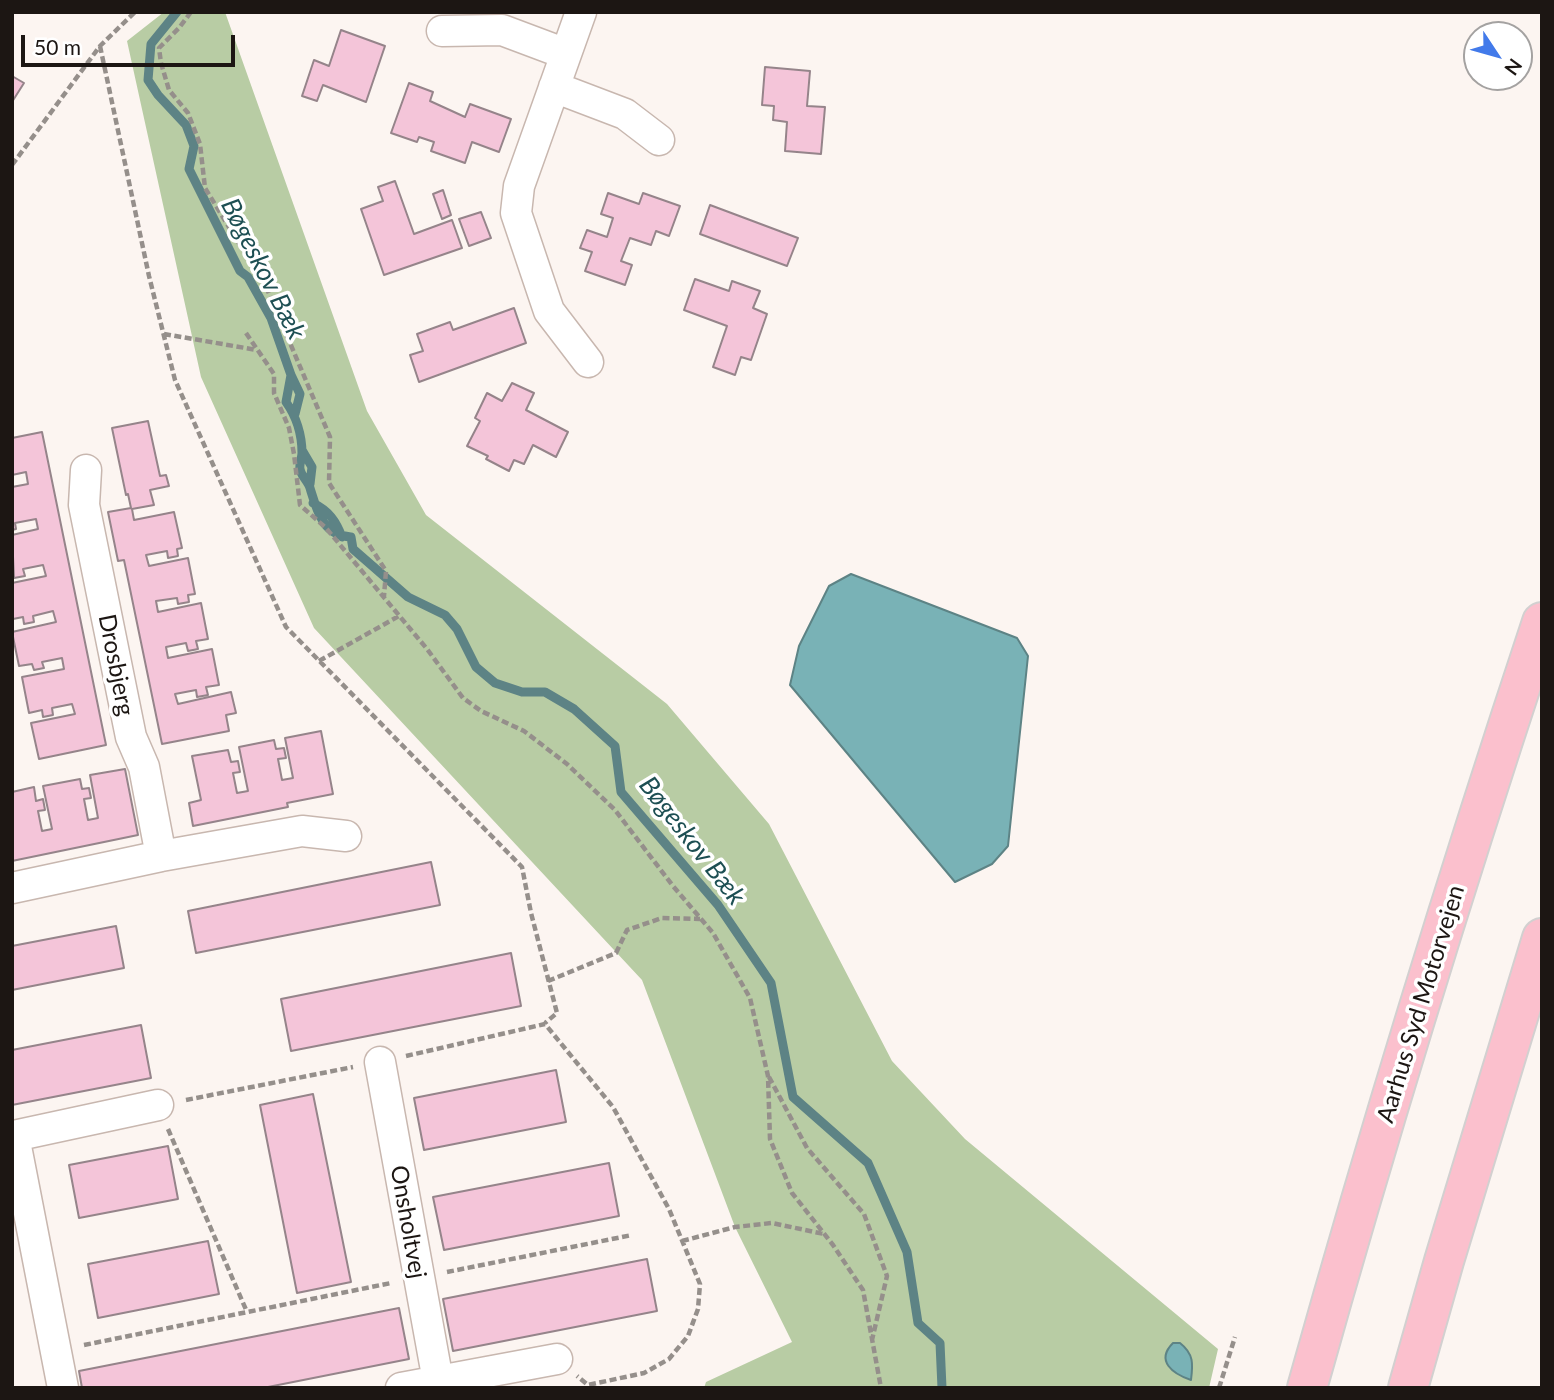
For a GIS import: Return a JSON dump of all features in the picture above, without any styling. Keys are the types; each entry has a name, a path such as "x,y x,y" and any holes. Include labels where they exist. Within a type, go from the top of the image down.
{"highway":[{"name":"Aarhus Syd Motorvejen","path":"1307,1388 1355,1216 1500,748 1542,622"},
{"path":"1408,1388 1542,938"}],"street":[{"path":"581,12 519,186 516,213 549,311 588,362"},
{"path":"442,32 502,30 566,54"},
{"path":"554,87 625,114 659,140"},
{"name":"Drosbjerg","path":"86,470 84,505 131,737 144,767 161,856"},
{"path":"12,888 161,856 302,831 346,836"},
{"name":"Onsholtvej","path":"380,1062 438,1381"},
{"path":"62,1388 14,1136 158,1105"},
{"path":"401,1388 557,1359"}],"path":[{"path":"12,164 100,46 135,12"},
{"path":"191,12 179,29 159,48 169,90 188,113 200,144 205,188 267,289 314,398 330,437 329,483 386,571 384,597"},
{"path":"100,46 175,380 286,627 522,867 557,1013 545,1024 380,1062 158,1105 247,1312"},
{"path":"246,333 274,374 274,393 289,428 300,505 326,528 463,698 481,711 524,731 567,764 615,810 673,887 713,933 750,998 768,1076 770,1139 792,1194 825,1234 863,1290 881,1388"},
{"path":"163,334 258,350"},
{"path":"320,662 399,616"},
{"path":"548,981 616,953 627,930 662,918 701,919"},
{"path":"545,1024 613,1107 669,1209 699,1284 698,1309 688,1336 669,1359 644,1373 588,1385 557,1359"},
{"path":"768,1076 807,1148 864,1214 887,1276 872,1341"},
{"path":"682,1241 735,1227 772,1223 825,1234"},
{"path":"55,1351 632,1235"},
{"path":"1219,1388 1235,1337"}],"green space":[{"path":"164,12 225,12 367,411 426,515 667,704 769,824 892,1061 965,1139 1218,1349 1209,1388 704,1388 706,1382 792,1342 735,1227 642,980 314,628 201,377 127,41"}],"water":[{"path":"851,574 1017,638 1028,656 1008,846 992,864 955,882 790,685 799,646 829,586"},
{"path":"1173,1343 1180,1343 1190,1355 1191,1380 1168,1366 1166,1356"}],"building":[{"path":"341,30 385,46 366,102 323,85 317,101 302,96 314,60 329,66"},
{"path":"765,67 810,71 807,106 825,107 821,154 785,151 787,122 773,120 774,106 762,105"},
{"path":"12,76 24,83 12,102"},
{"path":"409,83 433,92 430,101 465,117 470,104 511,119 499,152 472,142 465,163 431,151 434,142 419,137 417,142 391,133"},
{"path":"395,181 414,234 452,220 462,248 384,275 361,209 383,201 378,187"},
{"path":"443,190 451,215 442,219 433,194"},
{"path":"608,193 639,204 643,193 680,206 669,236 656,231 651,245 630,238 621,261 632,265 625,285 585,271 592,252 580,248 587,230 607,237 613,218 601,214"},
{"path":"710,205 798,238 787,266 700,234"},
{"path":"481,212 491,238 469,246 459,219"},
{"path":"695,279 729,291 732,281 760,291 753,308 767,314 751,360 741,357 735,375 713,367 727,326 684,310"},
{"path":"514,308 526,343 419,382 410,355 423,351 417,334 450,322 453,330"},
{"path":"512,383 534,393 526,410 568,432 556,457 533,445 524,464 514,460 509,471 486,459 488,456 467,446 480,421 475,418 487,393 502,401"},
{"path":"148,421 160,476 166,475 169,486 150,490 154,505 132,509 134,520 174,512 182,548 177,549 178,556 168,558 167,551 146,555 149,566 188,558 195,594 188,595 189,602 178,604 177,598 156,601 158,612 201,603 208,639 196,641 198,649 188,651 186,643 166,647 168,658 212,649 219,685 206,687 208,695 197,697 196,690 175,694 178,704 231,692 236,713 226,715 229,731 162,744 124,560 118,561 108,512 131,508 112,428"},
{"path":"42,432 106,745 39,759 31,723 75,714 72,704 52,708 53,715 43,717 42,710 29,713 22,677 64,669 62,658 42,662 44,668 34,670 32,664 19,666 12,632 56,622 53,611 33,616 34,622 24,624 23,617 13,619 12,616 12,583 46,576 43,565 23,569 25,576 14,578 12,535 38,529 36,519 15,523 16,529 12,530 12,487 28,484 26,472 12,475 12,438"},
{"path":"321,731 333,794 287,803 288,807 193,826 189,803 201,800 192,756 228,750 231,762 238,761 240,772 233,773 237,793 248,791 239,747 274,740 276,749 284,748 286,758 278,759 282,780 293,778 285,738"},
{"path":"125,769 138,835 12,861 12,792 34,787 36,801 43,799 45,810 38,811 42,831 52,829 43,786 80,779 82,789 89,788 91,798 84,799 88,820 98,818 90,775"},
{"path":"431,862 440,905 196,953 188,911"},
{"path":"116,926 124,968 12,990 12,946"},
{"path":"511,953 521,1006 291,1051 281,999"},
{"path":"141,1025 151,1078 12,1105 12,1050"},
{"path":"556,1070 566,1122 424,1150 414,1098"},
{"path":"313,1094 351,1282 297,1293 260,1105"},
{"path":"168,1146 178,1199 79,1218 69,1165"},
{"path":"609,1163 619,1216 444,1250 433,1197"},
{"path":"208,1241 219,1294 98,1318 88,1264"},
{"path":"647,1259 657,1311 453,1351 443,1299"},
{"path":"399,1308 409,1359 263,1388 82,1388 79,1371"}],"waterway":[{"name":"Bøgeskov Bæk","path":"177,12 151,44 148,80 186,125 194,146 189,169 240,271 248,277 271,318 291,375 286,402 300,433 301,472 323,521 334,532 351,537 353,549 408,597 445,615 457,629 476,667 495,683 522,692 545,692 574,709 615,746 621,792 718,905 771,983 793,1097 868,1163 907,1252 918,1323 940,1343 942,1388"},
{"path":"291,375 300,394 295,414"},
{"path":"302,450 312,467 310,484"},
{"path":"313,503 331,517 342,537"}]}
